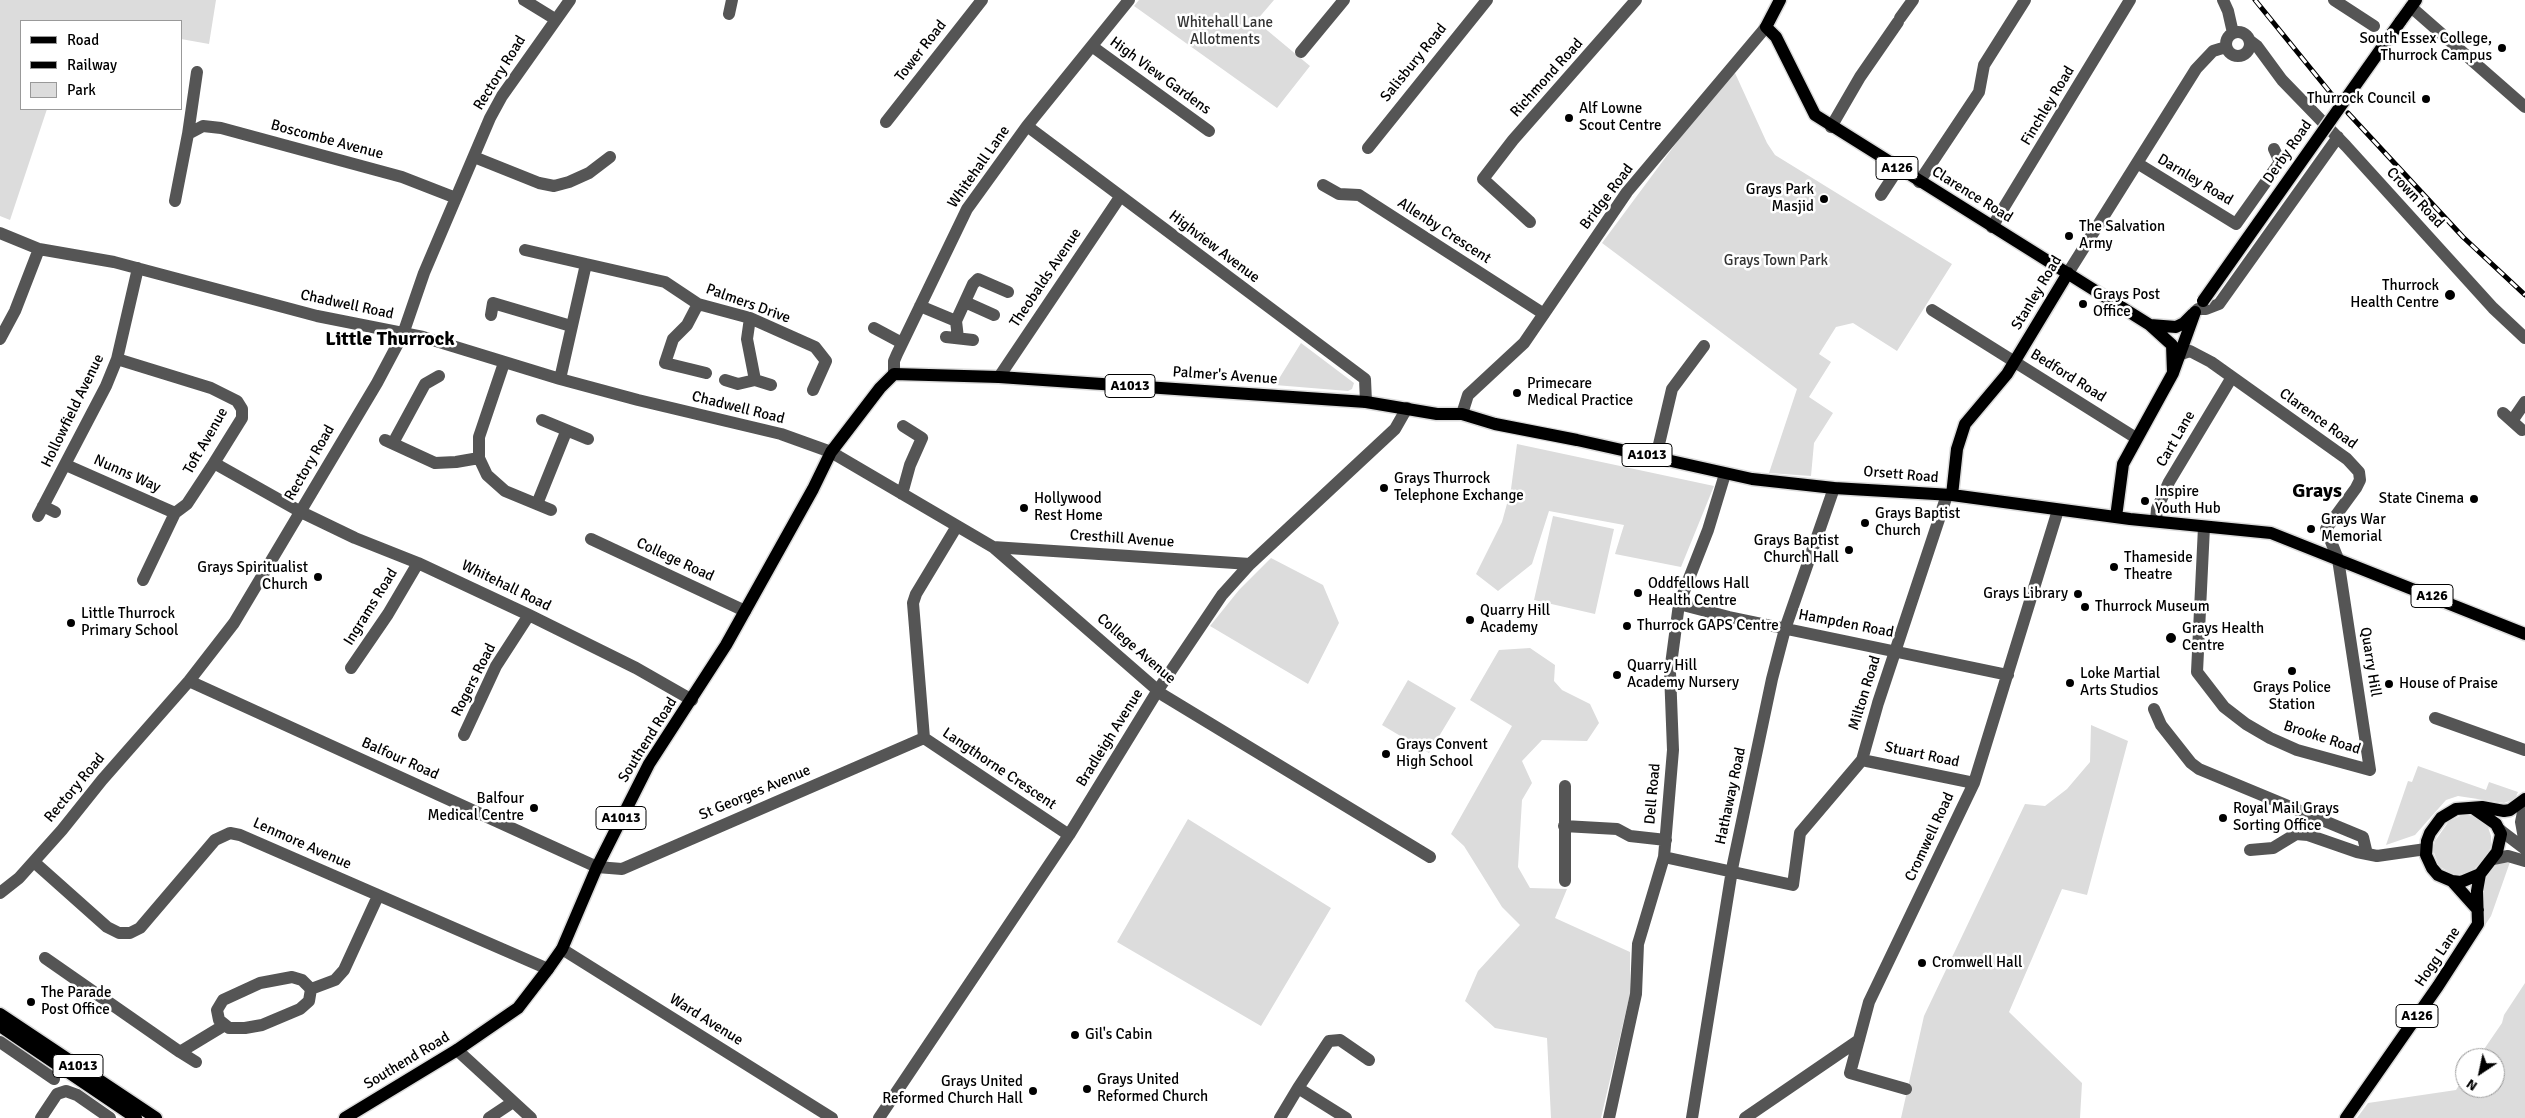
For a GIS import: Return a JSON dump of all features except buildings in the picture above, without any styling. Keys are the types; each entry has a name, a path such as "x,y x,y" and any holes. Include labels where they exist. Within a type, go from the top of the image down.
{"main road":[{"name":"Bridge Road","path":"1766,27 1780,0"},
{"name":"Derby Road","path":"2150,325 2176,326 2184,323 2198,307 2413,4"},
{"name":"Clarence Road","path":"1766,27 1776,37 1815,115 1919,182 2150,325 2172,345 2173,373"},
{"name":"Stanley Road","path":"1949,495 1957,449 1965,424 2014,362 2068,273"},
{"name":"Derby Road","path":"2116,517 2122,464 2173,373 2181,354 2186,334 2198,307"},
{"name":"Palmer's Avenue","path":"894,374 999,378 1366,402 1437,414 1462,414"},
{"name":"Southend Road","path":"345,1118 457,1050 518,1008 548,969 562,949 597,867 649,764 692,700 745,612 813,489 831,452 880,388 894,374"},
{"name":"Orsett Road","path":"1462,414 1495,424 1656,457 1725,474 1834,488 1949,495 2116,517 2271,533 2336,554"},
{"name":"A126","path":"2336,554 2525,634"},
{"path":"2474,808 2496,824 2500,830 2500,845 2493,858 2480,874 2461,882 2452,881 2444,878 2432,868 2426,855 2430,833 2441,818 2456,809 2474,808 2482,808 2497,811 2510,810 2525,801"},
{"path":"2500,830 2525,801"},
{"name":"Hogg Lane","path":"2346,1118 2476,930 2478,924 2477,892 2480,874"},
{"path":"2452,881 2478,910"},
{"name":"A1013","path":"0,1014 156,1118"},
{"name":"A1013","path":"0,1026 136,1118"}],"street":[{"path":"524,0 555,19"},
{"name":"Rectory Road","path":"0,893 34,862 189,681 234,623 301,512 403,334 424,273 502,96 570,0"},
{"path":"729,14 732,0"},
{"name":"Tower Road","path":"886,122 982,0"},
{"name":"Whitehall Lane","path":"894,374 894,361 967,209 1027,126 1093,47 1129,0"},
{"path":"1301,52 1344,0"},
{"name":"Salisbury Road","path":"1368,148 1487,0"},
{"name":"Richmond Road","path":"1530,222 1482,179 1513,140 1636,0"},
{"path":"1830,126 1860,77 1913,0"},
{"path":"1919,182 1979,92 1984,64 2025,0"},
{"name":"Finchley Road","path":"1992,227 2130,0"},
{"path":"2223,0 2228,11 2233,33"},
{"path":"2334,0 2374,26"},
{"path":"2413,4 2525,107"},
{"name":"Bridge Road","path":"1462,414 1468,395 1524,343 1628,192 1766,27"},
{"path":"2241,32 2249,40 2249,48 2244,55 2233,56 2226,47 2226,40 2233,33 2241,32"},
{"name":"Crown Road","path":"2249,40 2257,46 2282,80 2338,137 2493,308 2525,338"},
{"name":"High View Gardens","path":"1093,47 1209,131"},
{"name":"Stanley Road","path":"2068,273 2196,69 2213,51 2226,47"},
{"name":"Crown Road","path":"2244,55 2254,59 2282,80"},
{"path":"176,201 197,72"},
{"name":"Boscombe Avenue","path":"188,134 203,126 221,128 402,177 456,198"},
{"name":"Highview Avenue","path":"1027,126 1365,379 1366,402"},
{"path":"2198,307 2206,309 2219,304 2338,137"},
{"name":"Darnley Road","path":"2137,163 2236,224 2280,162 2274,149"},
{"path":"474,157 539,183 554,186 570,182 589,172 610,157"},
{"path":"1881,195 1898,168"},
{"name":"Allenby Crescent","path":"1323,185 1338,194 1359,196 1544,314"},
{"name":"Theobalds Avenue","path":"999,378 1120,197"},
{"name":"Chadwell Road","path":"0,233 39,249 138,268 316,316 403,334 475,352 504,364 638,400 781,434 831,452"},
{"path":"0,339 15,311 39,249"},
{"name":"Palmers Drive","path":"525,250 665,282 698,304 750,318 815,347 826,360 813,390"},
{"path":"560,379 586,264"},
{"name":"Hollowfield Avenue","path":"45,512 66,465 106,386 117,359 138,268"},
{"path":"973,340 952,338 956,321 973,284 978,279 1008,292"},
{"path":"965,302 994,315"},
{"path":"493,304 571,326"},
{"path":"698,304 687,325 673,339 659,361 706,373"},
{"path":"920,306 956,321"},
{"name":"Bedford Road","path":"1932,310 2136,438"},
{"path":"750,318 747,339 755,380"},
{"path":"874,328 902,343"},
{"path":"1656,457 1672,388 1704,346"},
{"name":"Clarence Road","path":"2181,354 2190,351 2211,362 2348,460 2359,472"},
{"name":"Toft Avenue","path":"117,359 211,388 237,401 242,409 242,418 214,463 187,504 175,513 143,580"},
{"path":"504,364 479,437 478,458 487,475 505,491 551,510"},
{"path":"439,376 425,384 389,442 435,463 478,458"},
{"name":"Cart Lane","path":"2156,521 2158,510 2169,482 2232,378"},
{"path":"724,380 738,384 755,380 771,386"},
{"path":"2512,421 2525,402"},
{"name":"Bradleigh Avenue","path":"879,1118 1069,836 1158,690 1222,594 1250,564 1395,429 1407,408"},
{"path":"542,420 566,432 588,439"},
{"path":"902,494 910,465 922,438 903,426"},
{"path":"536,504 566,432"},
{"name":"College Avenue","path":"831,452 993,547 1158,690 1430,857"},
{"name":"Whitehall Road","path":"214,463 301,512 355,538 418,563 529,615 636,668 692,700"},
{"name":"Nunns Way","path":"66,465 175,513"},
{"name":"Quarry Hill","path":"2359,472 2360,480 2356,488 2326,529 2336,554 2370,770"},
{"name":"Dell Road","path":"1611,1117 1636,994 1638,944 1664,857 1673,750 1670,672 1679,604 1708,530 1725,474"},
{"name":"Hathaway Road","path":"1692,1118 1750,779 1785,629 1834,488"},
{"name":"Milton Road","path":"1733,872 1793,885 1800,833 1862,760 1895,650 1949,495"},
{"name":"Cromwell Road","path":"1906,1089 1850,1073 1869,1002 1974,784 2058,510"},
{"name":"Langthorne Crescent","path":"957,526 916,594 913,603 924,738 1069,836"},
{"name":"Brooke Road","path":"2204,527 2197,672 2224,708 2270,738 2297,750 2370,770"},
{"name":"College Road","path":"591,539 745,612"},
{"name":"Cresthill Avenue","path":"993,547 1250,564"},
{"name":"Ingrams Road","path":"351,668 388,614 418,563"},
{"name":"Hampden Road","path":"1679,604 1785,629 1895,650 2008,675"},
{"name":"Rogers Road","path":"464,735 496,666 529,615"},
{"name":"Balfour Road","path":"189,681 597,867"},
{"path":"2154,708 2162,725 2191,763 2199,769 2363,837 2366,854"},
{"path":"2435,718 2525,750"},
{"name":"St Georges Avenue","path":"597,867 622,869 924,738"},
{"name":"Stuart Road","path":"1862,760 1974,784"},
{"path":"1565,786 1565,881"},
{"path":"2525,801 2521,822 2525,844"},
{"path":"1564,826 1617,829 1630,836 1666,840"},
{"path":"2500,830 2525,849"},
{"name":"Lenmore Avenue","path":"34,862 107,928 119,933 130,933 140,928 215,840 230,834 251,838 378,896 548,969"},
{"path":"2250,850 2264,850 2296,834 2308,835 2377,856 2426,849"},
{"path":"2493,858 2508,856 2525,861"},
{"path":"1664,857 1733,872"},
{"path":"311,989 335,980 344,970 378,896"},
{"name":"Ward Avenue","path":"562,949 832,1118"},
{"path":"44,958 196,1062"},
{"path":"223,1026 217,1014 220,1002 260,982 292,977 302,980 311,989"},
{"path":"180,1052 223,1026 234,1029 245,1028 288,1016 309,1001 311,989"},
{"path":"1280,1118 1329,1041 1340,1040 1369,1060"},
{"path":"1745,1118 1859,1040"},
{"path":"0,1042 54,1079"},
{"path":"457,1050 531,1118"},
{"path":"1298,1088 1346,1118"},
{"path":"41,1118 57,1094 66,1091 77,1095 110,1118"},
{"path":"489,1118 513,1102"}],"green space":[{"path":"0,0 216,0 209,44 182,39 182,20 20,20 20,110 47,110 10,220 0,216"},
{"name":"Whitehall Lane Allotments","path":"1139,0 1274,0 1256,21 1310,66 1277,108 1134,6"},
{"name":"Grays Town Park","path":"1735,73 1767,143 1775,155 1952,264 1897,351 1853,323 1836,327 1819,354 1831,362 1809,397 1833,413 1814,443 1811,476 1769,473 1797,389 1602,243 1717,88"},
{"path":"1301,343 1354,383 1352,389 1348,391 1275,385"},
{"path":"1517,444 1714,486 1681,567 1615,554 1624,525 1549,511 1532,564 1498,591 1476,574 1502,522 1511,489"},
{"path":"1553,516 1614,529 1595,614 1534,600"},
{"path":"1271,558 1323,585 1339,623 1308,684 1210,626 1239,590"},
{"path":"1530,648 1555,665 1554,681 1562,690 1590,704 1599,723 1587,741 1542,740 1522,761 1532,783 1522,800 1518,867 1530,888 1567,889 1555,918 1630,952 1630,994 1601,1118 1551,1118 1547,1038 1495,1028 1465,1001 1478,971 1520,925 1502,907 1464,846 1451,834 1512,726 1470,700 1499,650"},
{"path":"1408,680 1456,708 1429,753 1382,725"},
{"path":"2091,725 2128,741 2087,895 2062,889 2009,1012 2082,1083 2080,1118 1901,1118 1924,1016 2025,804 2045,806 2067,789 2090,762"},
{"path":"2418,766 2486,790 2489,782 2518,792 2515,799 2504,803 2458,796 2446,800 2415,835 2386,845 2408,781 2412,782"},
{"path":"2465,814 2481,819 2488,827 2491,836 2491,846 2487,856 2471,872 2454,875 2439,866 2433,850 2435,841 2449,821"},
{"path":"1188,819 1331,908 1261,1026 1117,942"},
{"path":"2510,862 2491,916 2481,931 2485,917 2482,902 2483,880 2498,863"},
{"path":"2525,983 2525,1118 2357,1118 2368,1103 2455,1090 2455,1098 2505,1098 2505,1048 2485,1048 2502,1023 2504,1015"}],"railway":[{"path":"2255,0 2333,96"},
{"path":"2348,113 2463,237 2525,295"}],"place":[{"name":"South Essex College, Thurrock Campus","path":"2502,48"},
{"name":"Thurrock Council","path":"2426,99"},
{"name":"Alf Lowne Scout Centre","path":"1569,118"},
{"name":"Grays Park Masjid","path":"1824,199"},
{"name":"The Salvation Army","path":"2069,236"},
{"name":"Thurrock Health Centre","path":"2450,295"},
{"name":"Grays Post Office","path":"2083,304"},
{"name":"Primecare Medical Practice","path":"1517,393"},
{"name":"Grays Thurrock Telephone Exchange","path":"1384,488"},
{"name":"State Cinema","path":"2474,499"},
{"name":"Inspire Youth Hub","path":"2145,501"},
{"name":"Hollywood Rest Home","path":"1024,508"},
{"name":"Grays Baptist Church","path":"1865,523"},
{"name":"Grays War Memorial","path":"2311,529"},
{"name":"Grays Baptist Church Hall","path":"1849,550"},
{"name":"Thameside Theatre","path":"2114,567"},
{"name":"Grays Spiritualist Church","path":"318,577"},
{"name":"Oddfellows Hall Health Centre","path":"1638,593"},
{"name":"Grays Library","path":"2078,594"},
{"name":"Thurrock Museum","path":"2085,607"},
{"name":"Quarry Hill Academy","path":"1470,620"},
{"name":"Little Thurrock Primary School","path":"71,623"},
{"name":"Thurrock GAPS Centre","path":"1627,626"},
{"name":"Grays Health Centre","path":"2171,638"},
{"name":"Grays Police Station","path":"2292,671"},
{"name":"Quarry Hill Academy Nursery","path":"1617,675"},
{"name":"Loke Martial Arts Studios","path":"2070,683"},
{"name":"House of Praise","path":"2389,684"},
{"name":"Grays Convent High School","path":"1386,754"},
{"name":"Balfour Medical Centre","path":"534,808"},
{"name":"Royal Mail Grays Sorting Office","path":"2223,818"},
{"name":"Cromwell Hall","path":"1922,963"},
{"name":"The Parade Post Office","path":"31,1002"},
{"name":"Gil's Cabin","path":"1075,1035"},
{"name":"Grays United Reformed Church","path":"1087,1089"},
{"name":"Grays United Reformed Church Hall","path":"1033,1091"}],"district":[{"name":"Little Thurrock","path":"390,340"},
{"name":"Grays","path":"2317,492"}]}
